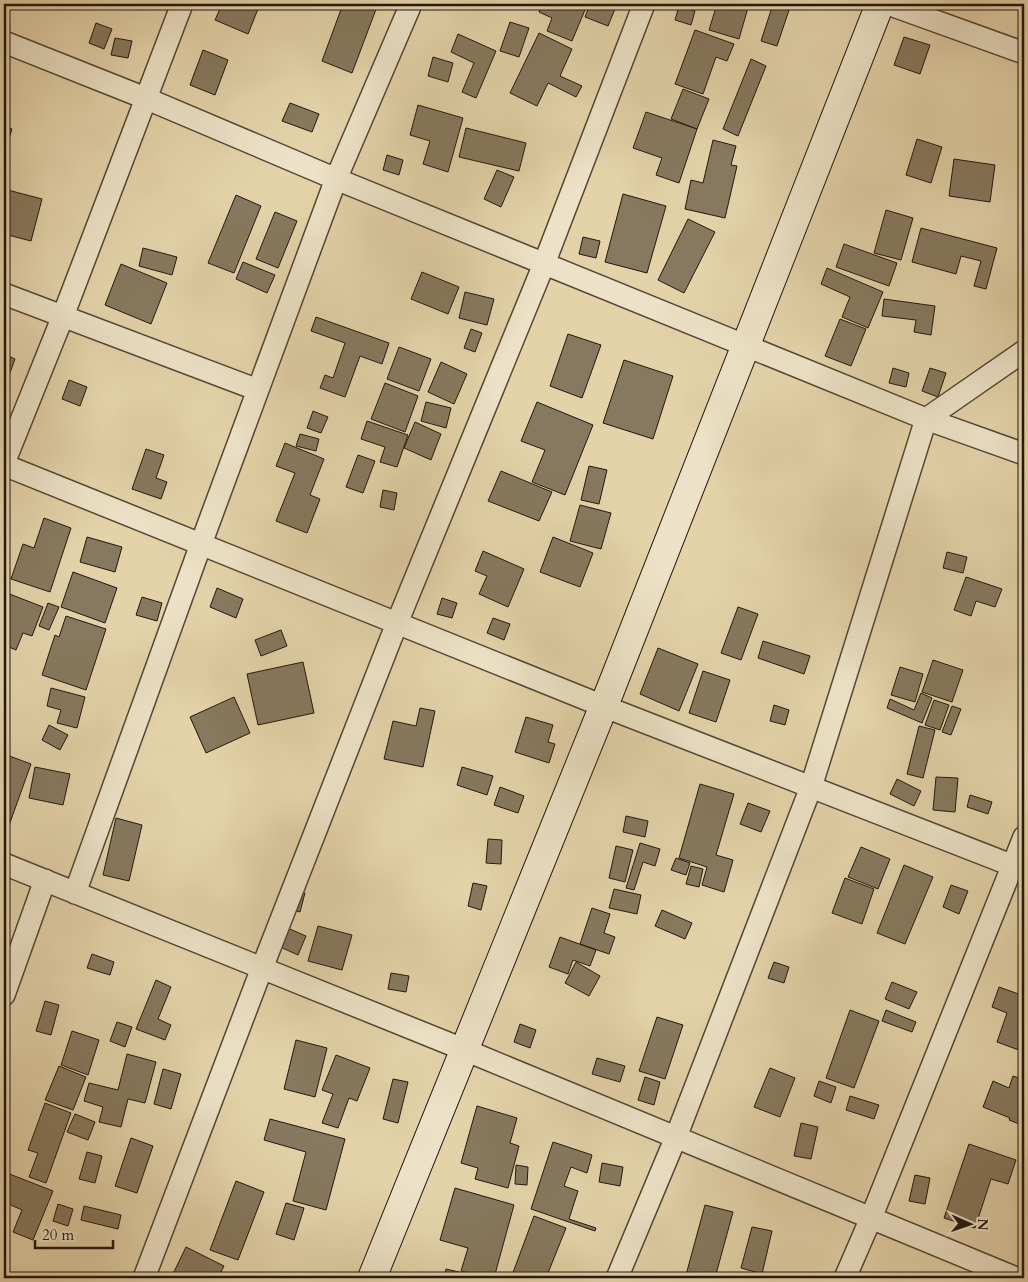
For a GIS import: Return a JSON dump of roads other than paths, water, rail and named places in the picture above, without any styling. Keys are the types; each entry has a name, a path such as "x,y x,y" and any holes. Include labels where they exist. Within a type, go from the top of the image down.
{"street":[{"path":"182,4 63,316 4,464 603,706 1018,868"},
{"path":"75,893 336,179 411,4"},
{"path":"144,1278 262,968 397,623 544,264 644,4"},
{"path":"372,1278 603,706 880,4"},
{"path":"888,4 1024,52"},
{"path":"4,42 145,98 336,179 745,346 926,419 1024,454"},
{"path":"4,294 258,390"},
{"path":"617,1278 676,1137 811,787 926,419 1024,351"},
{"path":"845,1278 1018,868 1024,837"},
{"path":"4,864 464,1050 1016,1278"},
{"path":"4,995 45,880"}]}
